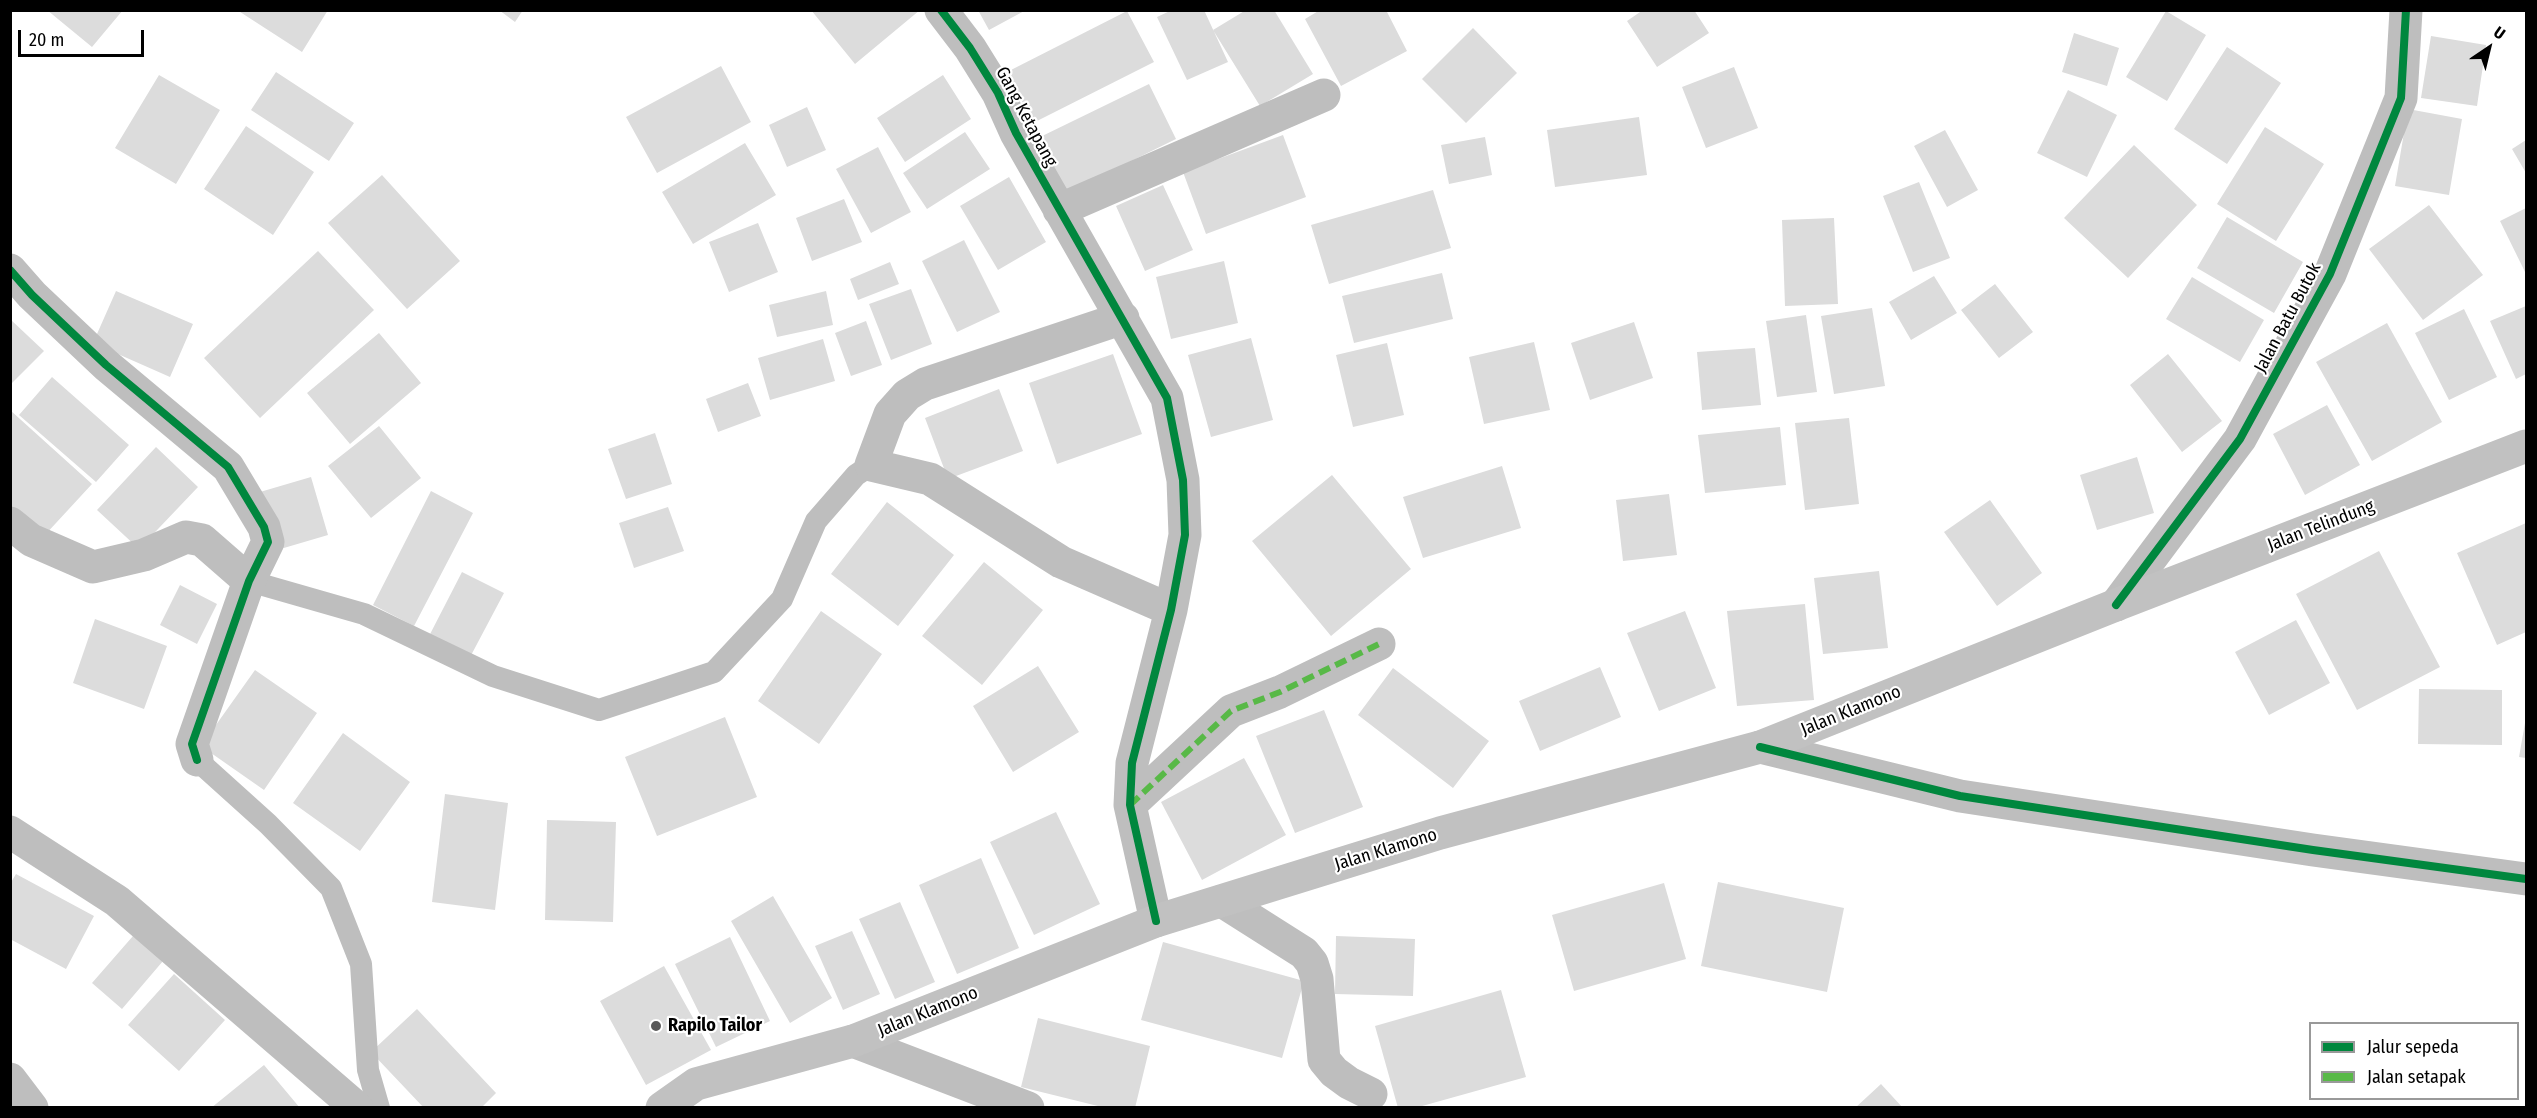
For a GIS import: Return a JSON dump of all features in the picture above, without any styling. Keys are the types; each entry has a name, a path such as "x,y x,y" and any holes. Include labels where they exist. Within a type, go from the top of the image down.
{"main road":[{"name":"Jalan Telindung","path":"2116,605 2526,446"},
{"name":"Jalan Klamono","path":"662,1107 696,1084 853,1041 1156,921 1440,833 1760,747 2116,605"}],"street":[{"name":"Gang Ketapang","path":"941,10 970,48 998,93 1016,132 1059,210 1167,398 1184,480 1185,536 1171,610 1132,763 1130,805 1156,921"},
{"name":"Jalan Batu Butok","path":"2116,605 2240,439 2330,274 2401,98 2406,10"},
{"path":"1059,210 1324,95"},
{"path":"10,270 32,295 106,365 228,467 264,527 268,542 249,581 192,744 197,760"},
{"path":"1123,318 925,384 907,395 890,414 871,465 930,479 1061,562 1171,610"},
{"path":"10,523 31,540 93,567 144,555 186,537 201,540 249,581"},
{"path":"1130,805 1231,711 1280,692 1379,644"},
{"path":"1760,747 1960,796 2313,850 2526,879"},
{"path":"11,832 117,901 357,1107"},
{"path":"1221,901 1304,953 1312,963 1317,979 1324,1060 1334,1072 1349,1083 1371,1094"},
{"path":"853,1041 1028,1107"},
{"path":"10,1079 32,1107"}],"lane":[{"path":"249,581 364,614 493,676 599,710 714,672 782,599 816,521 856,475 871,465"},
{"path":"197,760 268,824 332,888 361,964 368,1070 380,1107"}],"building":[{"path":"47,10 123,10 92,47"},
{"path":"237,10 328,10 302,52"},
{"path":"499,10 523,10 515,22"},
{"path":"811,10 920,10 855,64"},
{"path":"978,10 1026,10 989,30"},
{"path":"1172,10 1204,10 1228,62 1187,80 1157,17"},
{"path":"1246,10 1274,10 1313,74 1260,106 1213,30"},
{"path":"1320,10 1386,10 1407,51 1341,86 1305,19"},
{"path":"1643,10 1694,10 1709,33 1657,67 1627,21"},
{"path":"1127,11 1154,62 1033,123 1007,72"},
{"path":"2166,11 2206,35 2167,101 2126,77"},
{"path":"1473,28 1517,73 1466,123 1422,79"},
{"path":"2074,33 2119,48 2107,86 2062,72"},
{"path":"2431,36 2486,45 2477,106 2421,98"},
{"path":"2227,47 2281,83 2227,164 2174,129"},
{"path":"721,66 751,122 657,173 626,117"},
{"path":"1734,67 1758,128 1706,148 1682,87"},
{"path":"276,72 354,123 329,161 251,110"},
{"path":"159,75 220,110 176,184 115,148"},
{"path":"943,75 971,119 905,162 877,118"},
{"path":"1149,84 1176,139 1064,194 1036,139"},
{"path":"2068,90 2117,115 2087,177 2037,153"},
{"path":"807,107 826,150 787,167 769,125"},
{"path":"2408,109 2462,119 2449,195 2395,186"},
{"path":"1639,117 1647,175 1555,187 1547,130"},
{"path":"246,126 314,172 273,235 204,189"},
{"path":"2265,127 2324,164 2276,241 2217,204"},
{"path":"1945,130 1978,190 1947,207 1914,146"},
{"path":"965,132 990,169 927,209 903,173"},
{"path":"1283,135 1306,197 1206,234 1183,172"},
{"path":"1485,137 1492,175 1449,184 1441,145"},
{"path":"2526,140 2526,173 2512,149"},
{"path":"745,143 776,195 693,244 662,192"},
{"path":"2134,145 2197,205 2128,278 2064,218"},
{"path":"878,147 911,212 871,233 836,169"},
{"path":"382,175 460,261 407,309 328,223"},
{"path":"1009,177 1046,242 998,270 960,206"},
{"path":"1919,182 1950,258 1913,272 1883,196"},
{"path":"1163,185 1193,250 1145,271 1116,206"},
{"path":"1433,190 1451,248 1329,284 1311,225"},
{"path":"844,199 862,242 812,261 796,218"},
{"path":"2429,205 2483,275 2423,320 2369,249"},
{"path":"2526,208 2526,274 2500,221"},
{"path":"2227,217 2303,262 2274,313 2197,268"},
{"path":"1834,218 1838,304 1785,306 1782,220"},
{"path":"758,223 778,272 729,292 709,242"},
{"path":"964,240 1000,312 957,332 922,261"},
{"path":"318,251 374,310 260,418 204,358"},
{"path":"1224,261 1238,323 1171,339 1156,277"},
{"path":"890,262 899,284 858,300 850,279"},
{"path":"1442,273 1453,319 1354,343 1342,296"},
{"path":"1934,276 1957,313 1911,340 1889,302"},
{"path":"2192,277 2264,320 2240,362 2166,319"},
{"path":"1995,284 2033,332 1999,358 1961,310"},
{"path":"911,289 932,344 891,360 869,304"},
{"path":"116,291 193,324 170,377 93,343"},
{"path":"826,291 833,325 777,337 769,305"},
{"path":"2526,306 2526,374 2516,379 2490,321"},
{"path":"1872,308 1885,386 1834,394 1821,316"},
{"path":"2464,309 2497,377 2449,400 2415,333"},
{"path":"1806,315 1817,392 1777,397 1766,321"},
{"path":"10,319 44,351 10,385"},
{"path":"866,321 882,365 851,376 835,333"},
{"path":"1634,322 1653,378 1590,400 1571,343"},
{"path":"2387,323 2442,422 2372,461 2316,362"},
{"path":"379,333 421,383 350,444 307,393"},
{"path":"1251,338 1273,420 1211,437 1188,355"},
{"path":"823,339 835,381 770,400 758,358"},
{"path":"1534,342 1550,410 1484,424 1469,357"},
{"path":"1387,343 1404,415 1353,427 1336,355"},
{"path":"1755,348 1761,405 1702,410 1697,352"},
{"path":"1113,354 1142,434 1057,464 1029,383"},
{"path":"2168,354 2222,421 2182,452 2130,385"},
{"path":"52,377 129,445 96,482 19,415"},
{"path":"748,383 761,416 718,432 706,399"},
{"path":"999,389 1023,451 948,479 925,418"},
{"path":"2327,405 2360,465 2305,495 2273,434"},
{"path":"10,410 92,484 44,536 10,505"},
{"path":"1849,418 1859,504 1805,510 1795,423"},
{"path":"379,426 421,478 371,518 328,466"},
{"path":"1780,427 1786,485 1705,493 1698,435"},
{"path":"655,433 672,484 626,499 608,449"},
{"path":"156,447 198,487 139,549 97,510"},
{"path":"2137,457 2154,513 2097,530 2080,475"},
{"path":"1502,466 1521,528 1423,558 1403,497"},
{"path":"1332,475 1411,569 1331,636 1252,541"},
{"path":"311,477 328,535 277,550 260,492"},
{"path":"431,491 473,513 414,626 373,605"},
{"path":"1669,494 1677,555 1623,561 1616,500"},
{"path":"1990,500 2042,573 1997,606 1944,532"},
{"path":"887,502 954,555 898,626 831,574"},
{"path":"668,507 684,551 634,568 619,523"},
{"path":"2526,523 2526,632 2497,645 2457,553"},
{"path":"2379,551 2440,667 2357,710 2296,594"},
{"path":"984,562 1043,610 982,685 922,636"},
{"path":"1879,571 1888,648 1823,654 1814,578"},
{"path":"462,572 504,593 468,661 427,640"},
{"path":"180,585 217,604 197,644 160,625"},
{"path":"1805,604 1814,700 1737,706 1727,611"},
{"path":"821,611 882,654 819,744 758,701"},
{"path":"1685,611 1716,688 1659,711 1627,633"},
{"path":"95,619 167,646 144,709 73,683"},
{"path":"2296,620 2330,683 2269,715 2235,652"},
{"path":"1038,666 1079,732 1013,772 973,706"},
{"path":"1600,667 1621,717 1540,751 1519,701"},
{"path":"1393,668 1489,741 1453,788 1358,715"},
{"path":"255,670 317,713 264,790 201,746"},
{"path":"2419,689 2502,690 2502,745 2418,744"},
{"path":"1324,710 1363,807 1295,833 1256,736"},
{"path":"725,717 757,797 657,836 625,757"},
{"path":"2526,723 2526,758 2519,757"},
{"path":"343,733 410,782 360,851 293,803"},
{"path":"1244,758 1286,835 1202,880 1161,802"},
{"path":"445,794 508,803 495,910 432,902"},
{"path":"1056,812 1100,904 1034,935 990,842"},
{"path":"547,820 616,822 613,922 545,920"},
{"path":"981,858 1019,948 957,974 919,885"},
{"path":"16,874 94,916 66,969 10,939 10,884"},
{"path":"1718,882 1844,908 1827,992 1701,966"},
{"path":"1664,883 1686,959 1574,991 1552,915"},
{"path":"773,896 832,998 790,1023 731,921"},
{"path":"900,902 935,982 895,999 859,919"},
{"path":"852,931 880,994 843,1010 815,946"},
{"path":"133,936 163,961 122,1009 92,983"},
{"path":"1336,936 1415,939 1413,996 1335,994"},
{"path":"730,937 770,1021 716,1047 675,964"},
{"path":"1163,942 1304,981 1282,1058 1141,1020"},
{"name":"Rapilo Tailor","path":"664,966 711,1050 646,1085 600,1001"},
{"path":"174,974 225,1020 179,1071 128,1025"},
{"path":"1501,990 1526,1077 1415,1108 1398,1108 1375,1026"},
{"path":"417,1009 496,1093 481,1108 424,1108 371,1052"},
{"path":"1038,1018 1150,1046 1135,1108 1106,1108 1021,1087"},
{"path":"264,1065 300,1108 211,1108"},
{"path":"1881,1084 1903,1108 1855,1108"}],"marked path":[{"path":"1130,805 1231,711 1280,692 1379,644"}],"cycle path":[{"path":"941,10 970,48 998,93 1016,133 1167,398 1183,480 1185,535 1171,610 1132,763 1130,805 1156,921"},
{"path":"2116,605 2240,439 2330,274 2401,98 2406,10"},
{"path":"10,270 32,295 106,365 228,467 264,527 268,542 249,581 192,744 197,760"},
{"path":"1760,747 1960,796 2313,850 2526,879"}],"place":[{"name":"Rapilo Tailor","path":"656,1026"}]}
